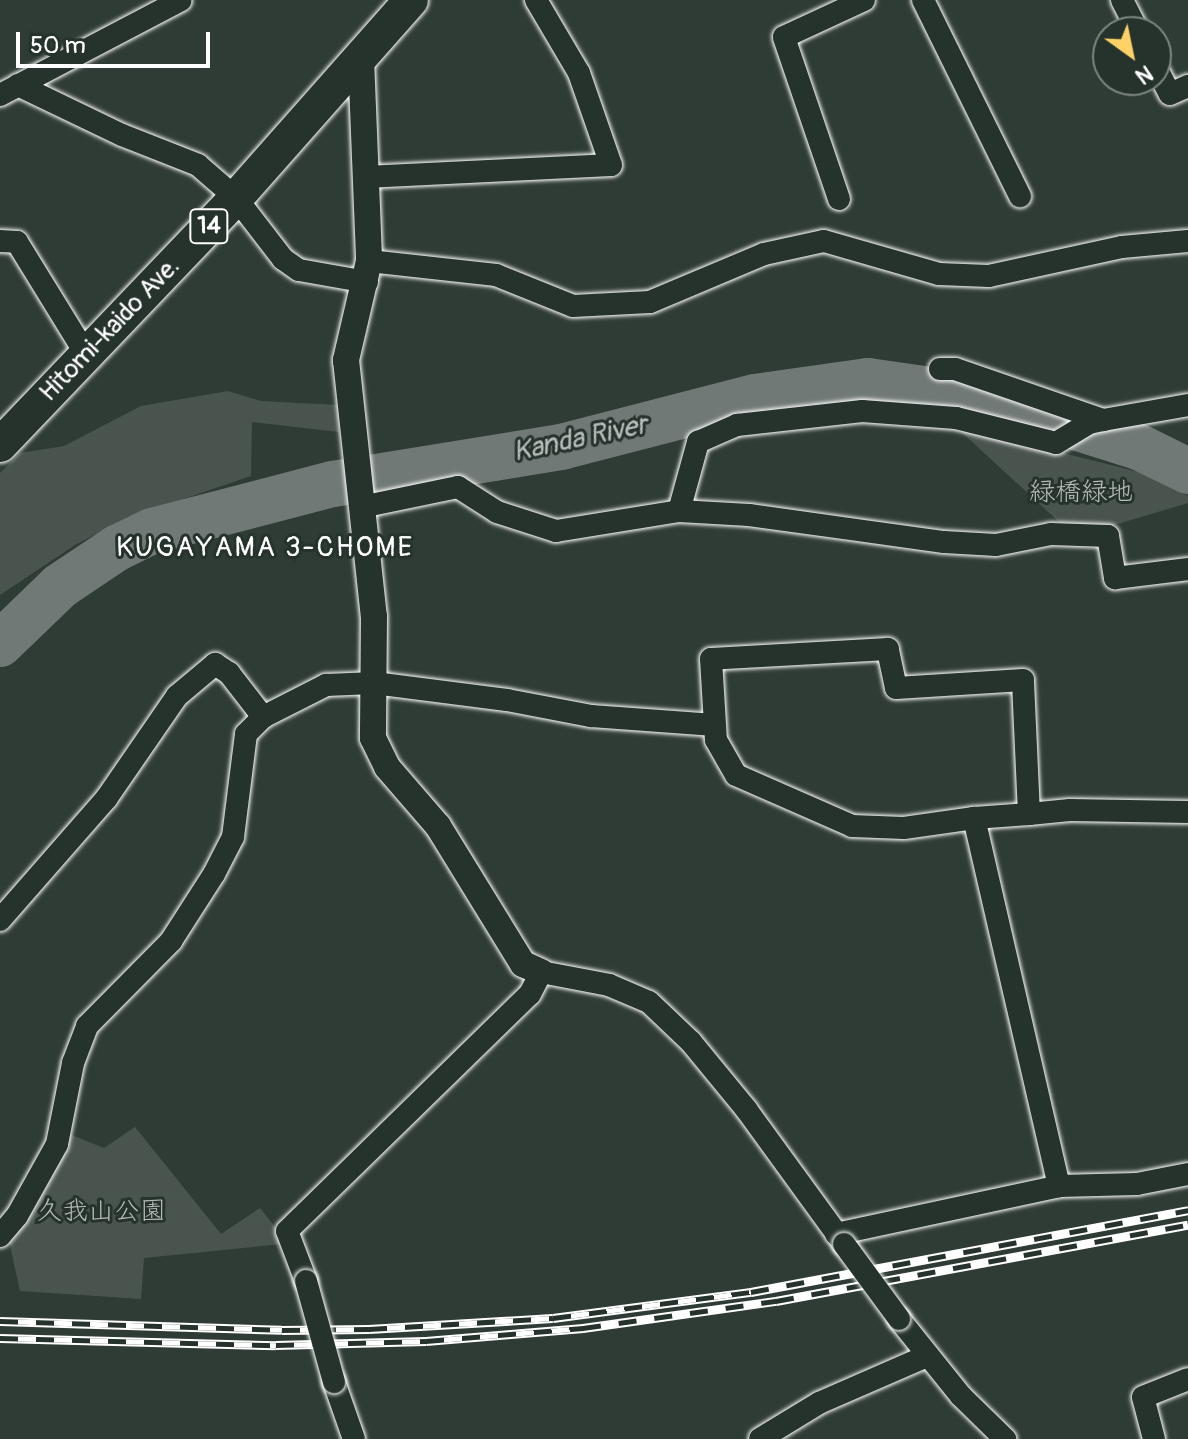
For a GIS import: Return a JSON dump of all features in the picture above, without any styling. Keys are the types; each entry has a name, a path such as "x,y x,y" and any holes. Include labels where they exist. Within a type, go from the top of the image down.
{"main road":[{"name":"Hitomi-kaido Ave.","path":"0,445 236,198 411,0"}],"street":[{"path":"5,92 181,0"},
{"path":"366,177 611,165 579,73 536,0"},
{"path":"839,199 784,37 864,0"},
{"path":"928,2 1020,196"},
{"path":"361,58 368,272 346,360 376,641 373,738 387,767 438,826 523,964 541,972 609,985 649,1002 691,1042 746,1109 927,1356 1005,1439"},
{"path":"5,92 198,165 236,198 283,259 299,270 496,275 573,306 650,302 764,254 824,241 939,274 989,276 1122,247 1188,241"},
{"path":"0,241 17,242 87,356"},
{"path":"940,369 955,369 1096,421"},
{"path":"679,511 698,442 737,425 862,411 956,418 1056,443 1067,434 1096,421 1188,405"},
{"path":"360,504 458,487 497,512 556,531 679,511 749,515 944,542 996,545 1051,534 1108,536 1115,578 1188,569"},
{"path":"1029,814 1023,680 896,688 888,649 711,659 716,740 736,775 852,826 904,828 974,818 1125,809 1188,814"},
{"path":"0,920 106,799 177,696 215,664 229,673 263,717"},
{"path":"0,1236 17,1216 57,1144 73,1063 87,1026 171,941 233,837 246,734 263,717 326,685 374,683 507,700 591,716 715,725"},
{"path":"974,818 1059,1186"},
{"path":"354,1439 334,1382 306,1281 287,1231 530,994 541,972"},
{"path":"840,1239 1059,1186 1137,1184 1188,1174"},
{"path":"760,1439 819,1403 927,1356"},
{"path":"1154,1439 1143,1397 1188,1379"}],"green space":[{"path":"228,391 261,401 338,405 339,432 252,422 251,476 125,519 75,545 0,595 0,473 20,453 64,446 141,406"},
{"name":"緑橋緑地","path":"955,426 1147,474 1188,496 1188,503 1111,526 1077,527 1059,522"},
{"name":"久我山公園","path":"135,1127 221,1234 260,1208 279,1232 282,1244 144,1258 141,1299 20,1291 8,1236 69,1134 104,1148"}],"waterway":[{"name":"Kanda River","path":"0,644 60,586 117,548 152,531 333,484 561,447 755,397 868,381 980,397 1139,447 1188,471"}],"railway":[{"path":"0,1321 282,1330 369,1329 553,1318 751,1292 1188,1210"},
{"path":"0,1338 276,1345 426,1341 583,1328 776,1301 1188,1225"}],"district":[{"name":"KUGAYAMA 3-CHOME","path":"265,548"}]}
